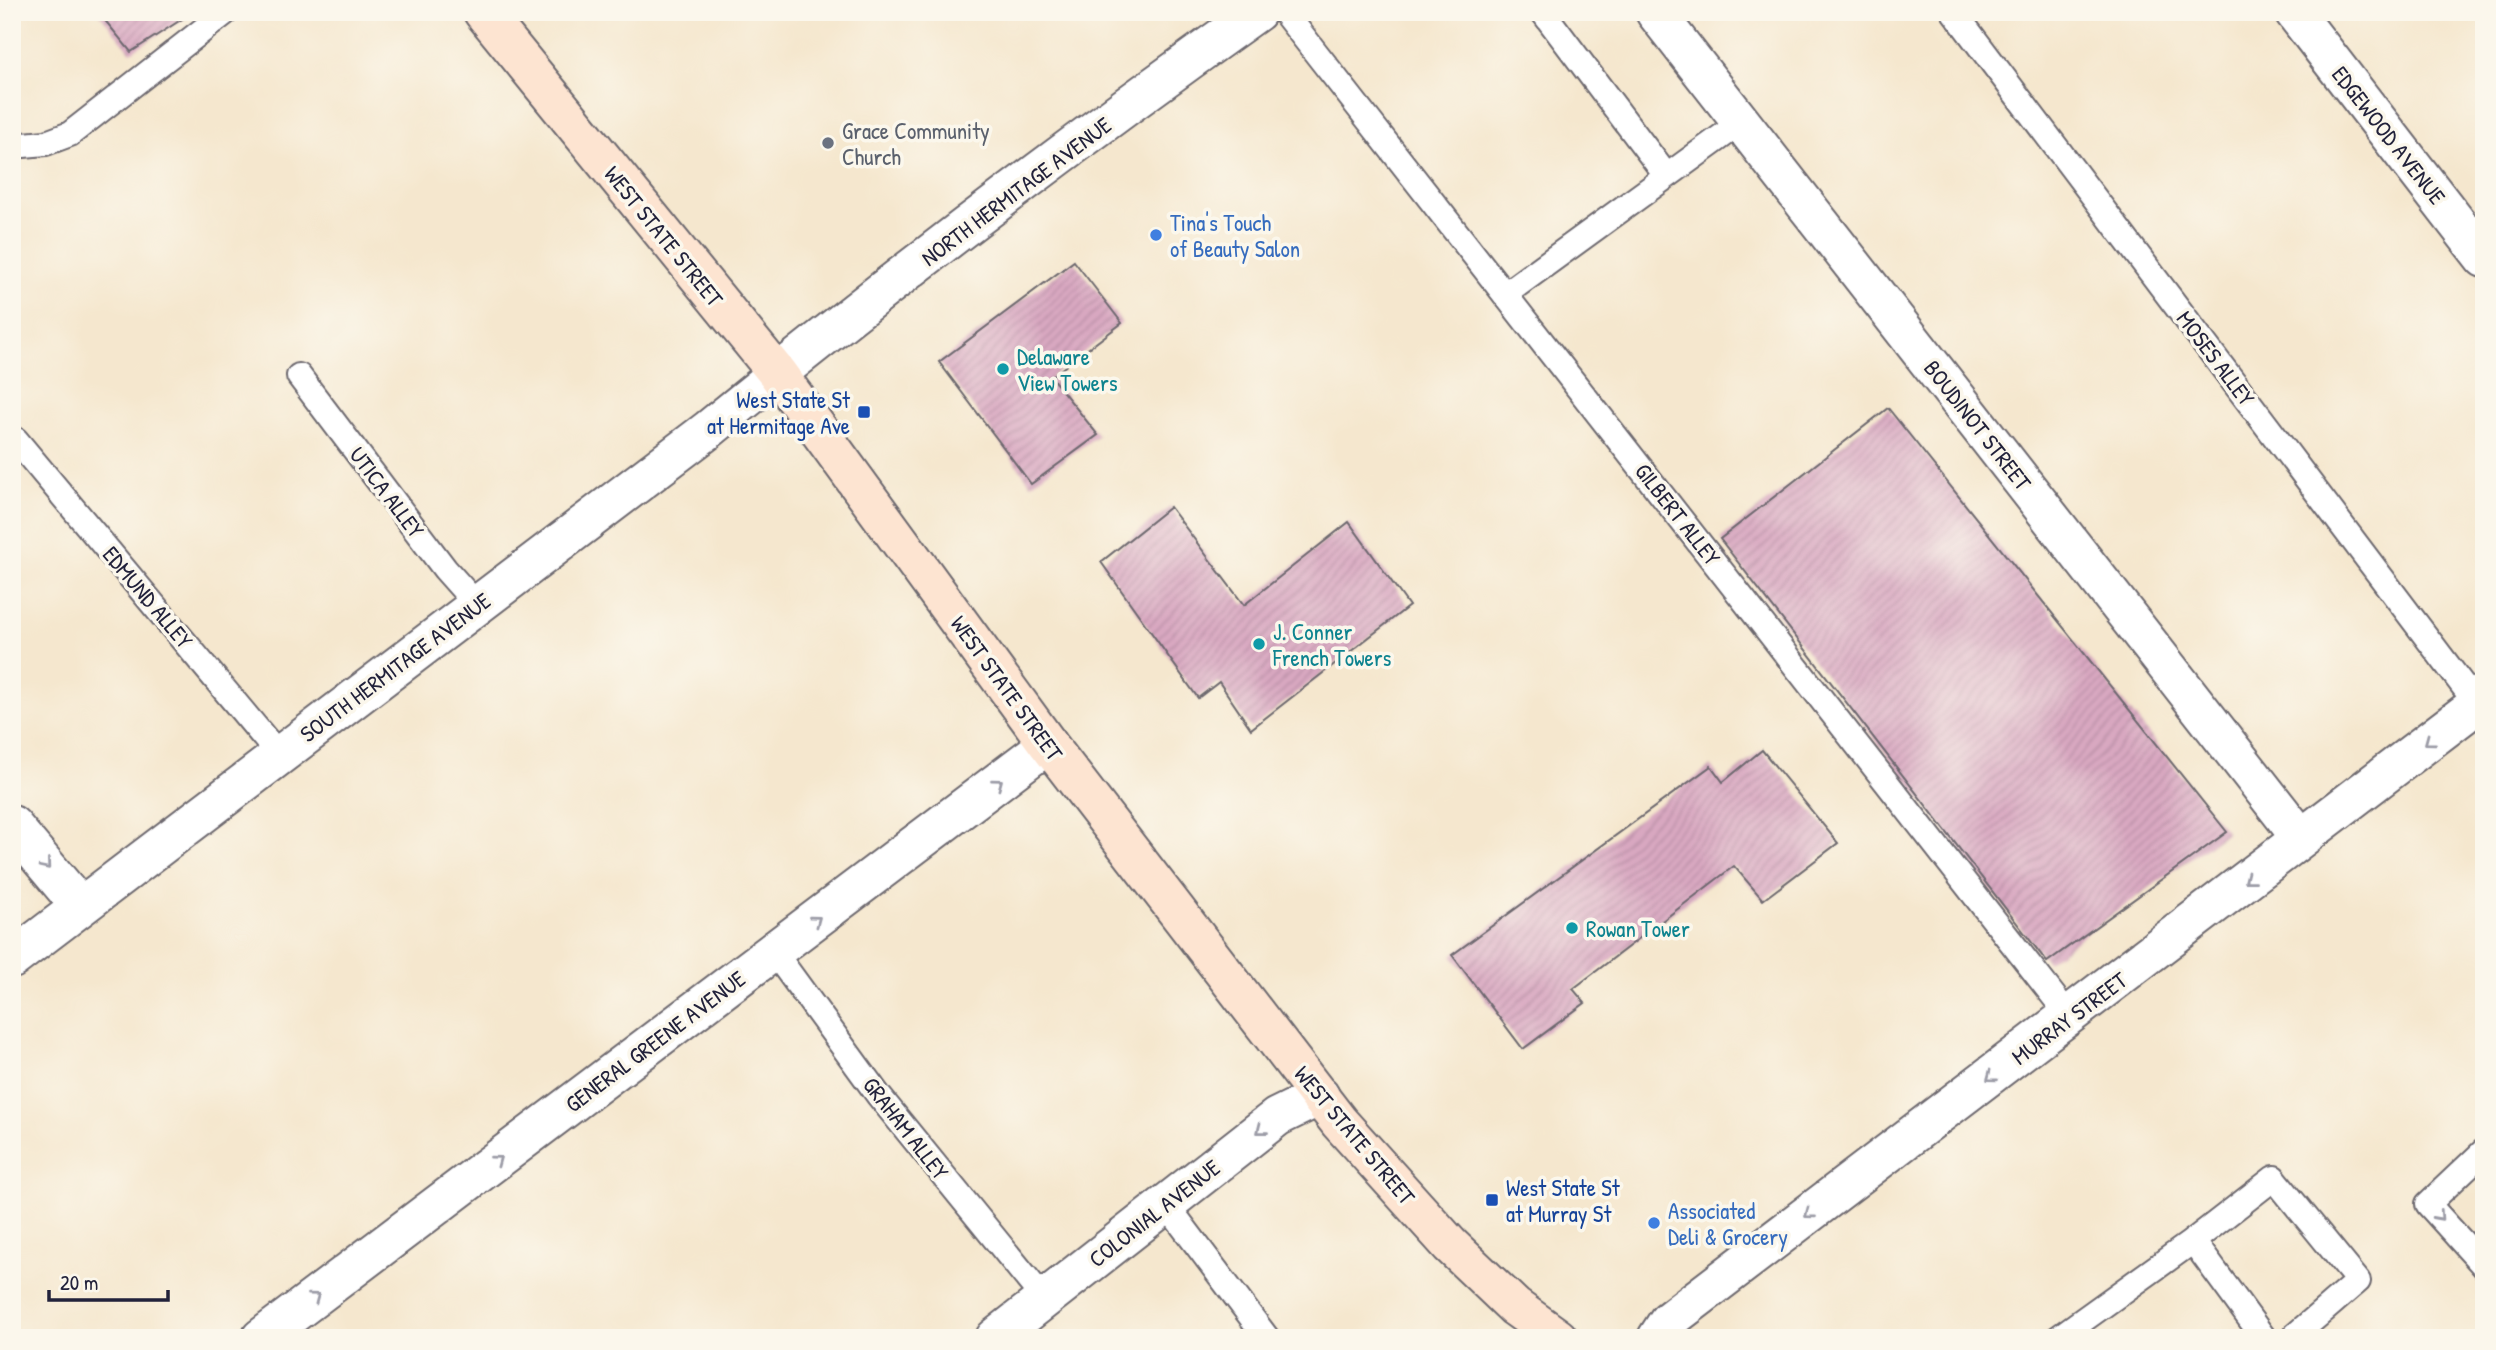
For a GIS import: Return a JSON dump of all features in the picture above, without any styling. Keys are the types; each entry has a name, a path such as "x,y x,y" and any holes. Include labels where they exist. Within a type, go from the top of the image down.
{"street":[{"name":"WEST STATE STREET","path":"483,12 777,373 1048,744 1320,1097 1450,1245 1515,1307 1558,1338"},
{"name":"NORTH HERMITAGE AVENUE","path":"777,373 1140,96 1257,12"},
{"name":"BOUDINOT STREET","path":"1655,12 2301,838"},
{"name":"EDGEWOOD AVENUE","path":"2294,12 2484,258"},
{"name":"SOUTH HERMITAGE AVENUE","path":"12,959 708,430 777,373"},
{"name":"MURRAY STREET","path":"1657,1338 1668,1321 2480,702"},
{"name":"GENERAL GREENE AVENUE","path":"261,1338 1048,744"},
{"path":"12,825 80,906"},
{"name":"COLONIAL AVENUE","path":"995,1338 1277,1117 1320,1097"}],"lane":[{"path":"12,146 46,143 70,134 226,12"},
{"name":"GILBERT ALLEY","path":"1284,12 2070,1017"},
{"path":"1543,12 1665,174"},
{"name":"MOSES ALLEY","path":"1954,12 2480,702"},
{"path":"1505,293 1740,122"},
{"name":"UTICA ALLEY","path":"299,376 445,569 477,605"},
{"name":"EDMUND ALLEY","path":"16,440 279,755"},
{"name":"GRAHAM ALLEY","path":"774,952 879,1096 1044,1299"},
{"path":"2484,1152 2428,1204 2484,1266"},
{"path":"2058,1338 2193,1241 2274,1178 2358,1281 2295,1337"},
{"path":"1166,1203 1266,1338"},
{"path":"2193,1241 2264,1338"}],"building":[{"path":"98,12 193,12 131,52"},
{"name":"Delaware View Towers","path":"1074,261 1122,323 1051,377 1098,435 1031,484 939,362"},
{"path":"1888,408 2227,832 2047,962 1720,539"},
{"name":"J. Conner French Towers","path":"1170,507 1244,605 1349,522 1409,606 1251,729 1219,682 1198,698 1101,562"},
{"name":"Rowan Tower","path":"1762,750 1838,843 1763,900 1734,866 1573,989 1585,1003 1523,1049 1452,955 1711,766 1723,782"}],"place":[{"name":"Grace Community Church","path":"828,143"},
{"name":"Tina's Touch of Beauty Salon","path":"1156,235"},
{"name":"Delaware View Towers","path":"1003,369"},
{"name":"West State St at Hermitage Ave","path":"864,412"},
{"name":"J. Conner French Towers","path":"1259,644"},
{"name":"Rowan Tower","path":"1572,928"},
{"name":"West State St at Murray St","path":"1492,1200"},
{"name":"Associated Deli & Grocery","path":"1654,1223"}]}
